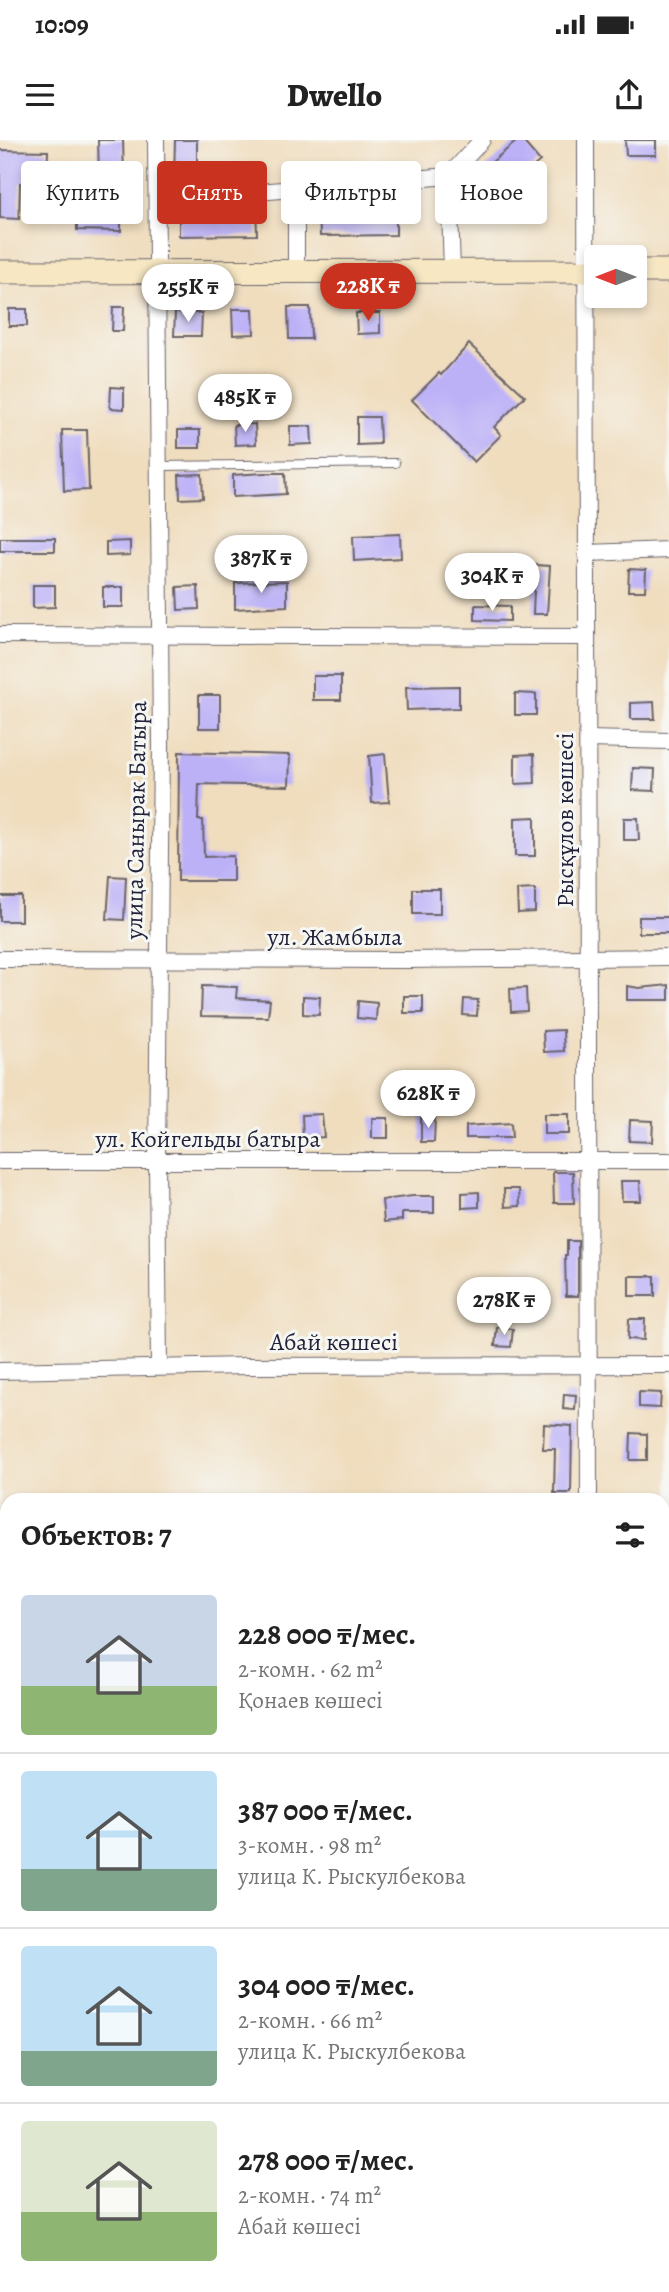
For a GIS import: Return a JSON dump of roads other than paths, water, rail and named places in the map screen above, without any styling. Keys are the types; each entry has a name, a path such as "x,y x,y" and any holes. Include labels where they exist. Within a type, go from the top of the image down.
{"street":[{"name":"улица Санырак Батыра","path":"156,140 160,636 157,1162 159,1367"},
{"path":"463,161 482,140"},
{"name":"Рысқұлов көшесі","path":"586,140 591,245"},
{"path":"296,224 296,272"},
{"path":"450,224 452,272"},
{"path":"0,272 584,271"},
{"path":"648,271 669,271"},
{"name":"Рысқұлов көшесі","path":"589,1493 587,553 591,308"},
{"path":"587,553 669,550"},
{"path":"0,635 587,637"},
{"path":"588,739 669,741"},
{"name":"ул. Жамбыла","path":"0,959 669,957"},
{"name":"ул. Койгельды батыра","path":"0,1161 669,1161"},
{"name":"Абай көшесі","path":"0,1371 159,1367 669,1365"}],"lane":[{"path":"159,466 396,463"}]}
